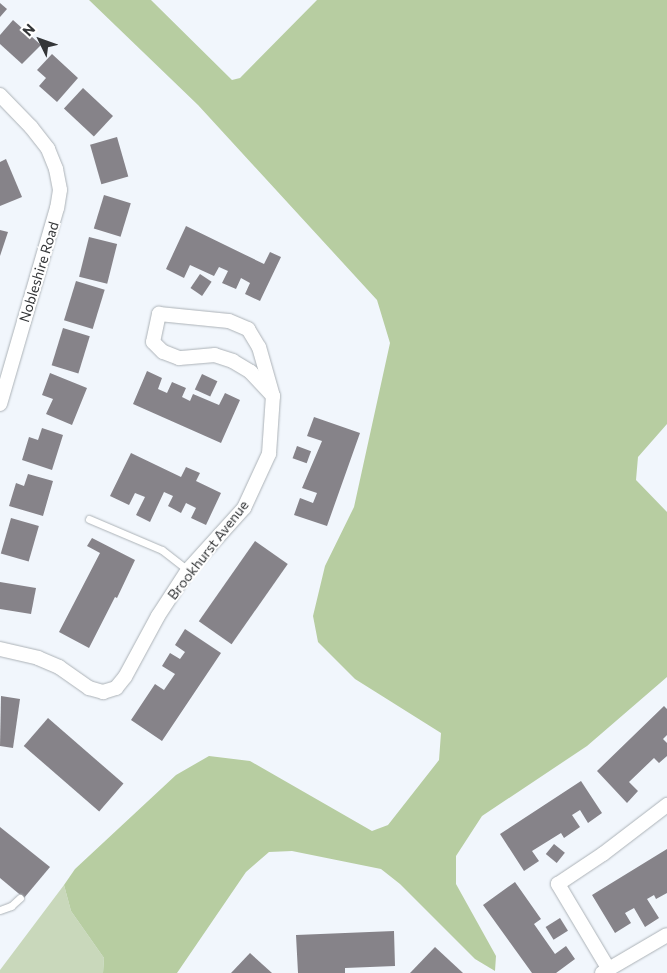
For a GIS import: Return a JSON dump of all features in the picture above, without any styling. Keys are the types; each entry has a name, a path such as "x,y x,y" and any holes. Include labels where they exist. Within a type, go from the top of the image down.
{"street":[{"name":"Nobleshire Road","path":"0,96 42,141 56,169 60,190 58,208 4,373 0,404"},
{"name":"Brookhurst Avenue","path":"0,649 38,658 59,667 89,688 103,692 116,688 125,677 158,616 188,570 244,508 269,454 273,396 259,347 248,329 229,320 159,314 153,342 163,352 179,358 215,355 233,361 251,372 273,396"},
{"path":"667,805 603,854 558,884 605,971 667,935"}],"lane":[{"path":"89,519 162,550 188,570"},
{"path":"0,910 11,906 20,898"}],"green space":[{"path":"89,0 151,0 232,80 240,78 317,0 667,0 667,424 638,457 636,480 667,512 667,677 587,746 482,816 456,856 456,884 496,956 495,971 475,959 400,884 381,869 292,851 269,852 246,872 177,973 103,973 104,958 71,911 64,885 75,869 176,775 209,756 250,761 372,831 388,825 439,760 441,733 355,679 318,642 313,616 325,566 354,507 390,343 377,300 198,105"},
{"path":"64,885 71,911 104,958 103,973 0,973 0,970"}],"building":[{"path":"0,3 7,9 0,17"},
{"path":"13,20 41,45 22,64 0,44 0,35"},
{"path":"52,54 78,78 57,102 39,86 46,78 37,70"},
{"path":"83,88 113,116 94,136 64,108"},
{"path":"117,137 128,176 101,184 90,145"},
{"path":"6,159 22,197 0,206 0,162"},
{"path":"104,195 131,203 121,237 94,228"},
{"path":"186,226 264,264 270,252 281,257 260,301 245,294 250,283 241,278 236,289 222,283 228,271 219,267 214,276 190,265 184,278 166,269"},
{"path":"0,230 8,232 0,256"},
{"path":"89,237 117,244 107,284 79,277"},
{"path":"200,274 212,282 202,296 190,288"},
{"path":"76,281 105,290 93,329 64,320"},
{"path":"63,328 90,336 78,373 52,365"},
{"path":"147,371 162,378 158,389 167,393 172,382 186,388 182,397 190,401 193,394 219,405 225,393 240,400 221,443 133,404"},
{"path":"50,373 87,388 72,425 46,414 53,399 42,395"},
{"path":"202,374 217,381 210,397 195,389"},
{"path":"314,417 360,433 327,526 294,515 300,498 313,503 317,493 302,488 322,441 307,436"},
{"path":"42,428 63,435 52,470 22,460 29,437 38,440"},
{"path":"297,446 311,451 307,463 293,458"},
{"path":"131,453 181,477 186,467 200,473 196,481 221,493 206,525 191,518 196,508 186,503 181,513 168,506 173,496 164,492 150,522 136,515 145,497 135,493 129,505 110,496"},
{"path":"28,474 53,481 43,516 9,506 16,483 24,486"},
{"path":"11,518 39,526 29,562 1,554"},
{"path":"92,538 135,560 117,598 115,597 89,648 59,632 100,553 87,546"},
{"path":"255,541 288,564 232,644 199,621"},
{"path":"0,582 36,588 31,614 0,609"},
{"path":"185,629 221,653 162,741 131,720 155,684 164,690 175,674 162,666 170,653 180,659 185,652 175,645"},
{"path":"1,696 20,699 13,748 0,746"},
{"path":"664,706 667,709 667,735 663,739 667,743 667,756 659,763 654,758 629,782 638,791 627,803 597,771"},
{"path":"48,718 123,784 99,812 24,746"},
{"path":"581,781 602,813 588,823 580,810 572,815 580,827 564,838 561,833 532,851 539,861 524,871 500,834"},
{"path":"0,827 50,867 24,898 0,878"},
{"path":"554,844 565,853 557,863 546,854"},
{"path":"667,849 667,893 656,899 654,895 647,899 659,918 645,927 634,908 625,913 631,923 615,933 592,895"},
{"path":"515,882 541,919 534,924 555,954 566,946 575,959 556,973 532,973 483,905"},
{"path":"560,918 568,931 554,940 546,927"},
{"path":"394,931 395,966 345,968 345,973 298,973 296,935"},
{"path":"435,947 463,973 410,973"},
{"path":"250,953 272,973 231,973"}]}
